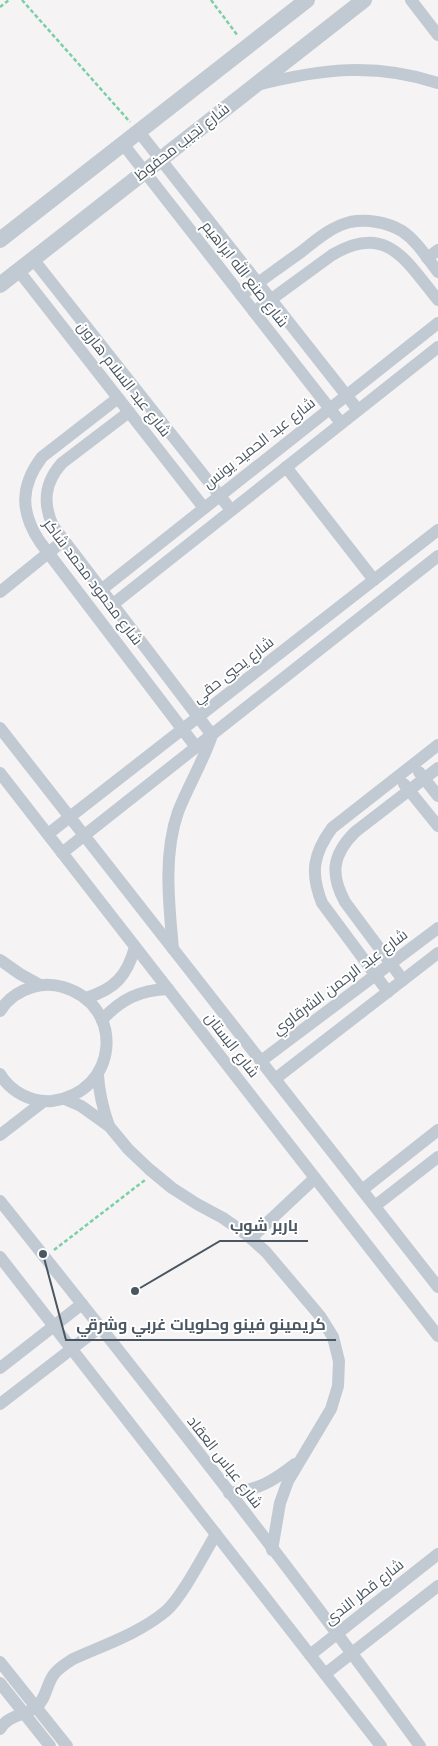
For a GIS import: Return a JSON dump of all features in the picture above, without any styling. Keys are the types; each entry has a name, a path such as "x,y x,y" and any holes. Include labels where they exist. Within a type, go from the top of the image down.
{"street":[{"path":"0,240 307,0"},
{"name":"شارع نجيب محفوظ","path":"0,285 364,0"},
{"path":"411,0 438,35"},
{"path":"255,86 298,75 359,69 390,71 438,83"},
{"name":"شارع صنع الله ابراهيم","path":"139,132 358,410"},
{"name":"شارع صنع الله ابراهيم","path":"123,144 341,423"},
{"path":"241,295 318,239 332,230 349,223 367,221 385,224 402,232 416,244 438,272"},
{"path":"254,312 345,247 358,243 372,242 385,245 398,252 438,300"},
{"path":"427,258 438,250"},
{"name":"شارع عبد السلام هارون","path":"33,259 231,510"},
{"name":"شارع عبد السلام هارون","path":"18,270 204,508"},
{"name":"شارع عبد الحميد يونس","path":"100,590 438,322"},
{"path":"112,605 438,347"},
{"name":"شارع محمود محمد شاكر","path":"118,398 42,457 33,469 26,491 24,499 26,514 31,529 48,553 196,747"},
{"name":"شارع محمود محمد شاكر","path":"129,412 66,459 55,471 49,481 46,498 48,515 53,526 100,590 212,735"},
{"path":"286,467 374,580"},
{"name":"شارع يحيي حقي","path":"48,834 438,530"},
{"path":"0,592 64,541"},
{"path":"62,853 438,558 424,541"},
{"name":"شارع البستان","path":"0,728 438,1287"},
{"path":"173,949 168,877 171,845 178,814 212,735"},
{"path":"388,992 322,903 316,888 314,872 316,856 332,828 438,745"},
{"path":"413,764 438,796"},
{"path":"403,980 346,902 338,888 335,873 337,857 344,843 356,832 438,768"},
{"name":"شارع البستان","path":"0,773 438,1336"},
{"path":"398,776 438,826"},
{"name":"شارع عبد الرحمن الشرقاوي","path":"261,1062 438,928"},
{"path":"86,998 107,990 123,975 131,961 135,947"},
{"path":"275,1079 438,953"},
{"path":"0,960 40,985"},
{"path":"0,1011 5,1003 21,991 40,985 64,987 86,998 96,1008 102,1020 107,1038 105,1057 98,1074 84,1090 66,1099 44,1101 23,1096 5,1082 0,1074"},
{"path":"102,1020 112,1009 131,996 153,990 168,990"},
{"path":"98,1074 101,1101 109,1126"},
{"path":"66,1099 88,1111 109,1126 128,1148 172,1188 223,1218 266,1252 285,1272 320,1316 333,1337 339,1361 338,1386 331,1409 288,1481 280,1503 272,1550"},
{"path":"0,1135 44,1101"},
{"path":"362,1190 438,1130"},
{"path":"375,1206 438,1157"},
{"path":"250,1238 315,1178"},
{"name":"شارع عباس العقاد","path":"0,1200 337,1633 420,1746"},
{"path":"0,1257 378,1744"},
{"path":"0,1368 82,1304"},
{"path":"0,1404 100,1327"},
{"path":"229,1494 248,1492 265,1485 299,1461"},
{"path":"0,1729 8,1720 36,1707 44,1697 55,1673 63,1666 73,1659 146,1625 167,1610 216,1534"},
{"name":"شارع قطر الندى","path":"310,1655 438,1554"},
{"path":"325,1674 438,1586"},
{"path":"0,1662 67,1746"},
{"path":"0,1683 50,1746"}],"path":[{"path":"0,7 9,0"},
{"path":"22,0 139,132"},
{"path":"212,0 246,48"},
{"path":"45,1257 154,1173"}],"place":[{"name":"كريمينو فينو وحلويات غربي وشرقي","path":"43,1254"},
{"name":"باربر شوب","path":"135,1291"}]}
